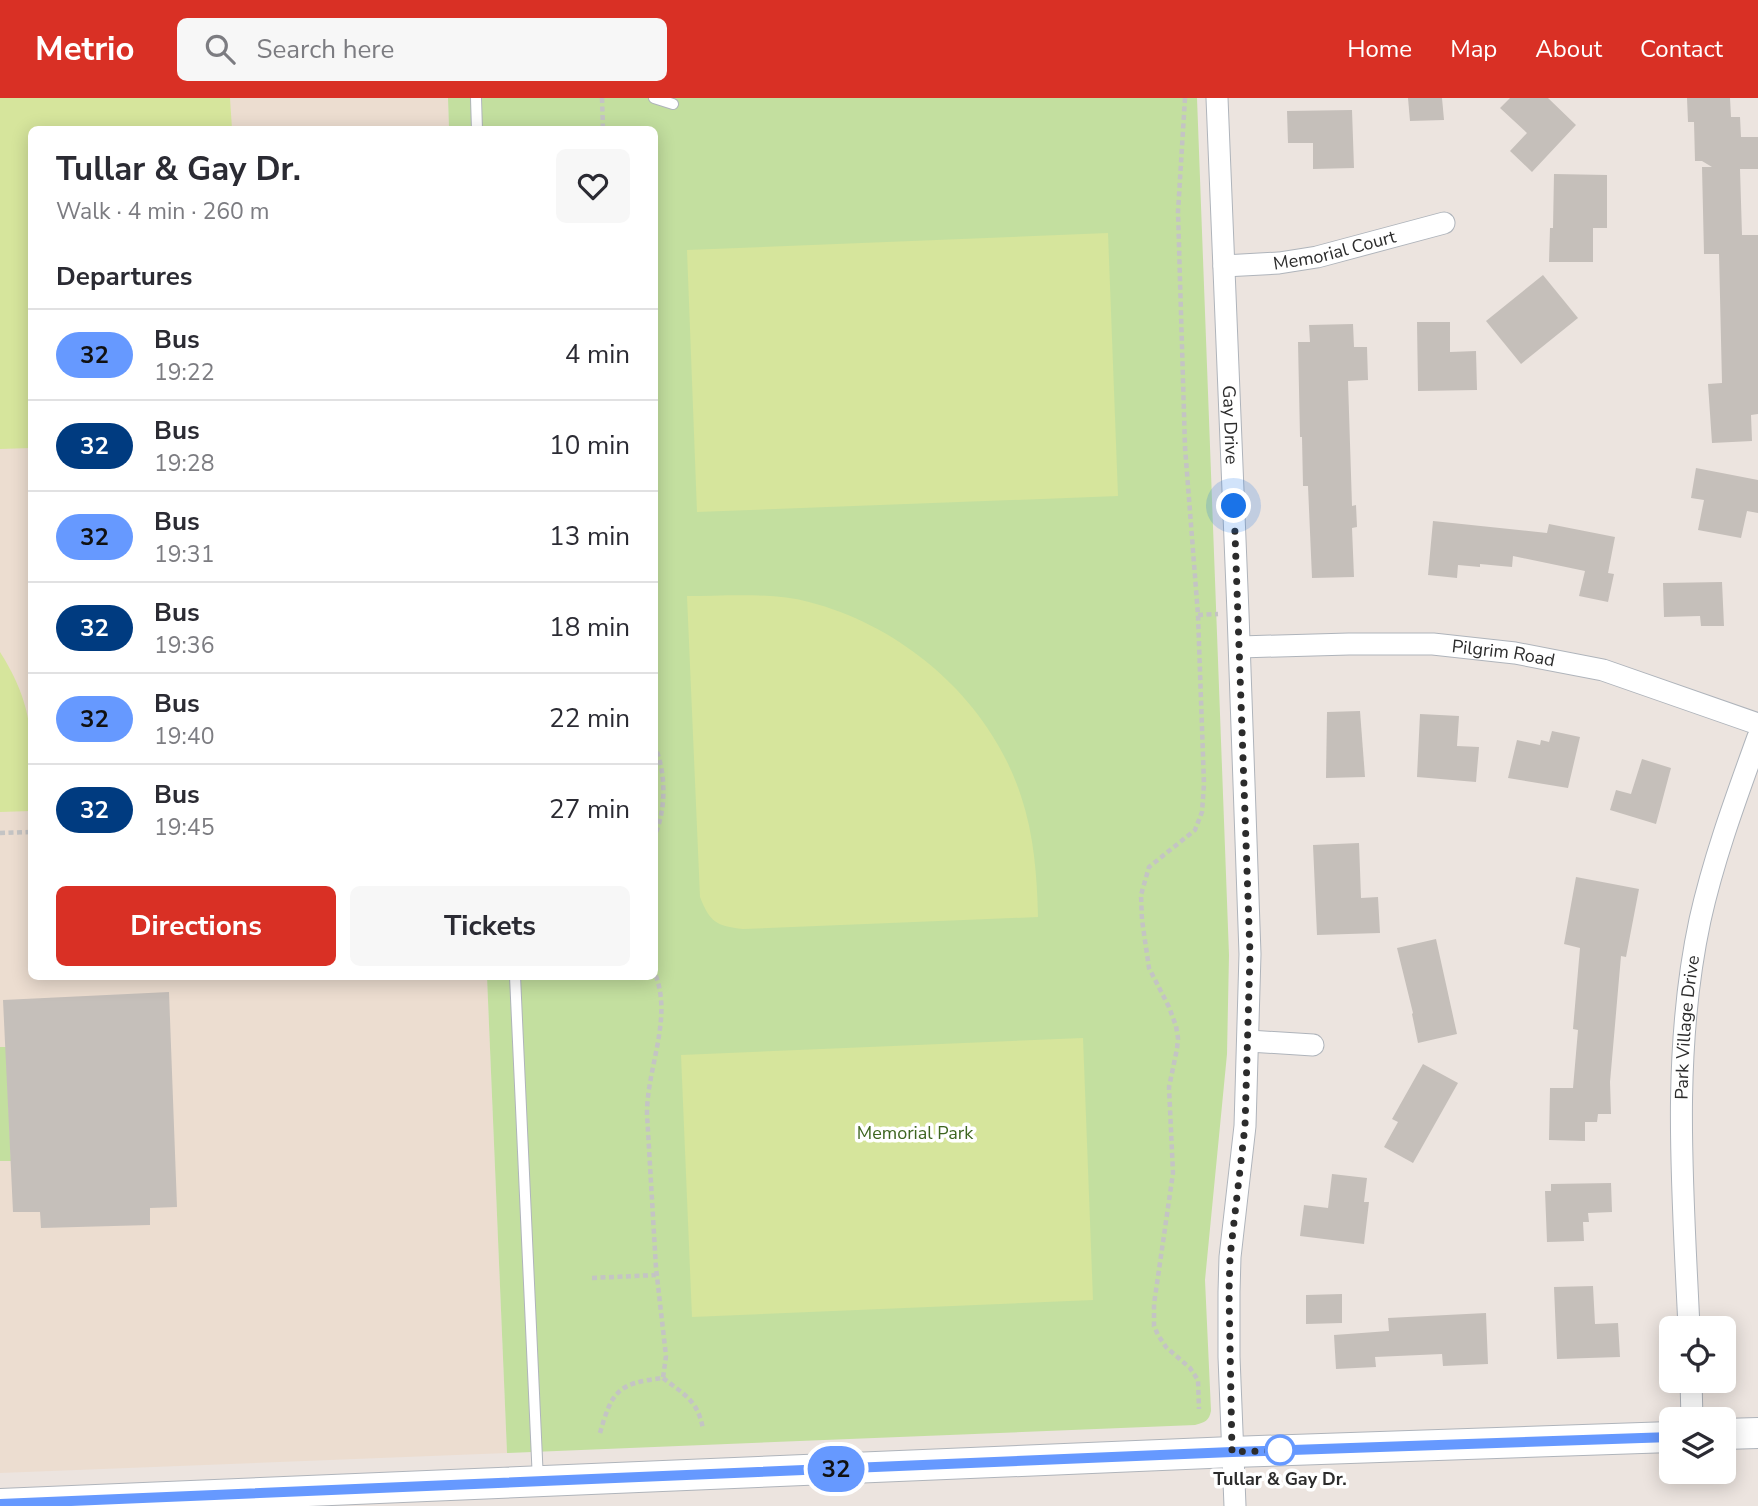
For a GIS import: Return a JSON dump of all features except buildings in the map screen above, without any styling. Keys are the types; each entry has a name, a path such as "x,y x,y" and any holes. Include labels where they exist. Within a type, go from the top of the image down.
{"main road":[{"path":"1736,1434 1758,1433"},
{"path":"0,1504 1232,1452 1659,1437"}],"street":[{"name":"Gay Drive","path":"1217,98 1250,954 1245,1126 1230,1257 1229,1357 1235,1506"},
{"name":"Memorial Court","path":"1224,266 1279,263 1317,257 1444,223"},
{"name":"Pilgrim Road","path":"1240,647 1433,644 1515,653 1603,670 1758,724"},
{"name":"Park Village Drive","path":"1688,1316 1680,1114 1689,996 1700,921 1719,844 1758,737"},
{"path":"1249,1041 1313,1045"}],"lane":[{"path":"476,98 477,126"},
{"path":"654,98 673,104"},
{"path":"515,980 538,1482"}],"path":[{"path":"602,98 603,126"},
{"path":"1185,98 1178,212 1185,447 1198,615 1204,784 1202,812 1195,830 1149,867 1141,895 1149,968 1169,1007 1178,1038 1169,1087 1173,1173 1154,1304 1154,1325 1166,1347 1190,1367 1198,1380 1199,1409"},
{"path":"658,752 663,807 658,824"},
{"path":"0,833 28,832"},
{"path":"656,980 663,1010 647,1091 647,1114 656,1275 666,1356 663,1378"},
{"path":"592,1278 656,1275"},
{"path":"600,1433 613,1396 631,1384 663,1378 693,1401 700,1412 703,1429"}],"shaded area":[{"path":"0,98 448,98 449,126 28,126 28,980 487,980 507,1453 0,1473"}],"green space":[{"path":"0,98 230,98 232,126 28,126 28,448 0,449"},
{"name":"Memorial Park","path":"448,98 1197,98 1229,955 1227,1054 1205,1280 1211,1411 1204,1422 1195,1425 507,1453 487,980 658,980 658,126 449,126"},
{"path":"1108,233 1118,496 697,512 687,250"},
{"path":"687,596 764,596 809,602 878,630 910,649 939,673 966,699 1007,761 1029,826 1038,917 743,929 715,921 700,897"},
{"path":"0,652 21,692 28,720 28,811 0,812"},
{"path":"1083,1038 1093,1300 692,1317 681,1055"},
{"path":"0,1047 6,1047 11,1161 0,1161"}],"bus line":[{"name":"32","path":"0,1504 1232,1452 1659,1437"}],"place":[{"name":"Tullar & Gay Dr.","path":"1280,1450"}],"route":[{"path":"1234,506 1250,954 1245,1126 1230,1257 1232,1452 1287,1450 1280,1450"}]}
